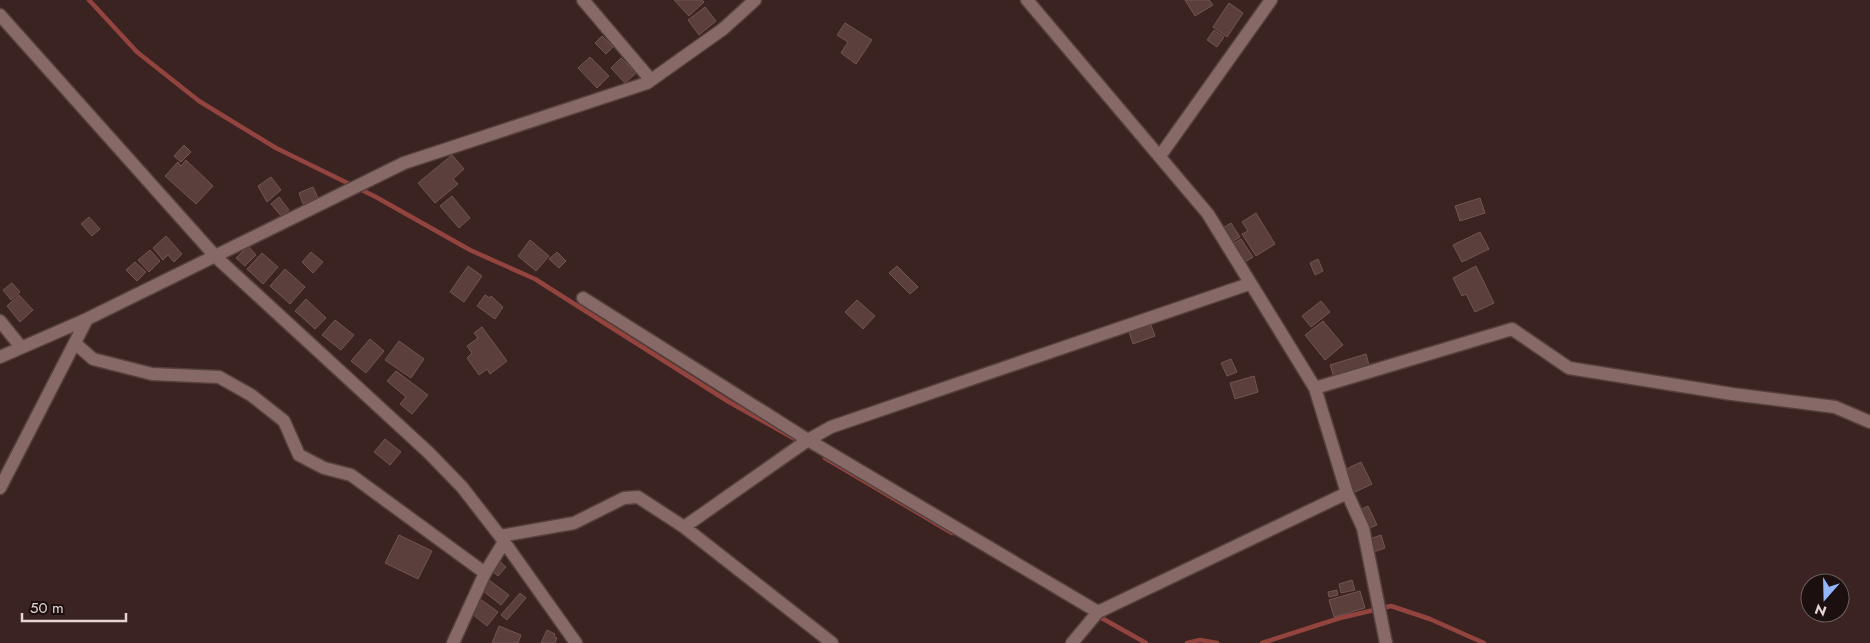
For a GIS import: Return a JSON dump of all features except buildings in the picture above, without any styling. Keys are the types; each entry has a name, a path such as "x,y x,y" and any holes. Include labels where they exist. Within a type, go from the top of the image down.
{"street":[{"path":"583,0 651,80"},
{"path":"0,357 87,319 404,163 646,83 723,29 755,0"},
{"path":"1027,0 1208,214 1249,284 1315,388 1347,493 1363,528 1386,643"},
{"path":"1160,156 1271,0"},
{"path":"0,15 216,257 428,452 462,487 502,539 576,643"},
{"path":"684,527 808,440 831,427 1249,284"},
{"path":"583,298 808,440 1098,612"},
{"path":"0,488 76,344 87,319"},
{"path":"0,321 22,347"},
{"path":"1315,388 1512,329 1569,368 1732,394 1835,406 1870,422"},
{"path":"76,344 93,359 152,374 219,377 252,395 284,421 299,455 324,468 351,475 485,573"},
{"path":"1072,643 1098,612 1347,493"},
{"path":"502,539 574,523 624,498 638,497 684,527 832,643"},
{"path":"453,643 502,539"}],"waterway":[{"path":"89,0 137,52 199,101 276,148 376,197 470,250 535,279 729,402 802,443"},
{"path":"825,458 952,533"},
{"path":"1262,643 1340,618 1391,606 1430,619 1484,643"},
{"path":"1098,616 1146,643"},
{"path":"1187,643 1200,640 1217,643"}]}
